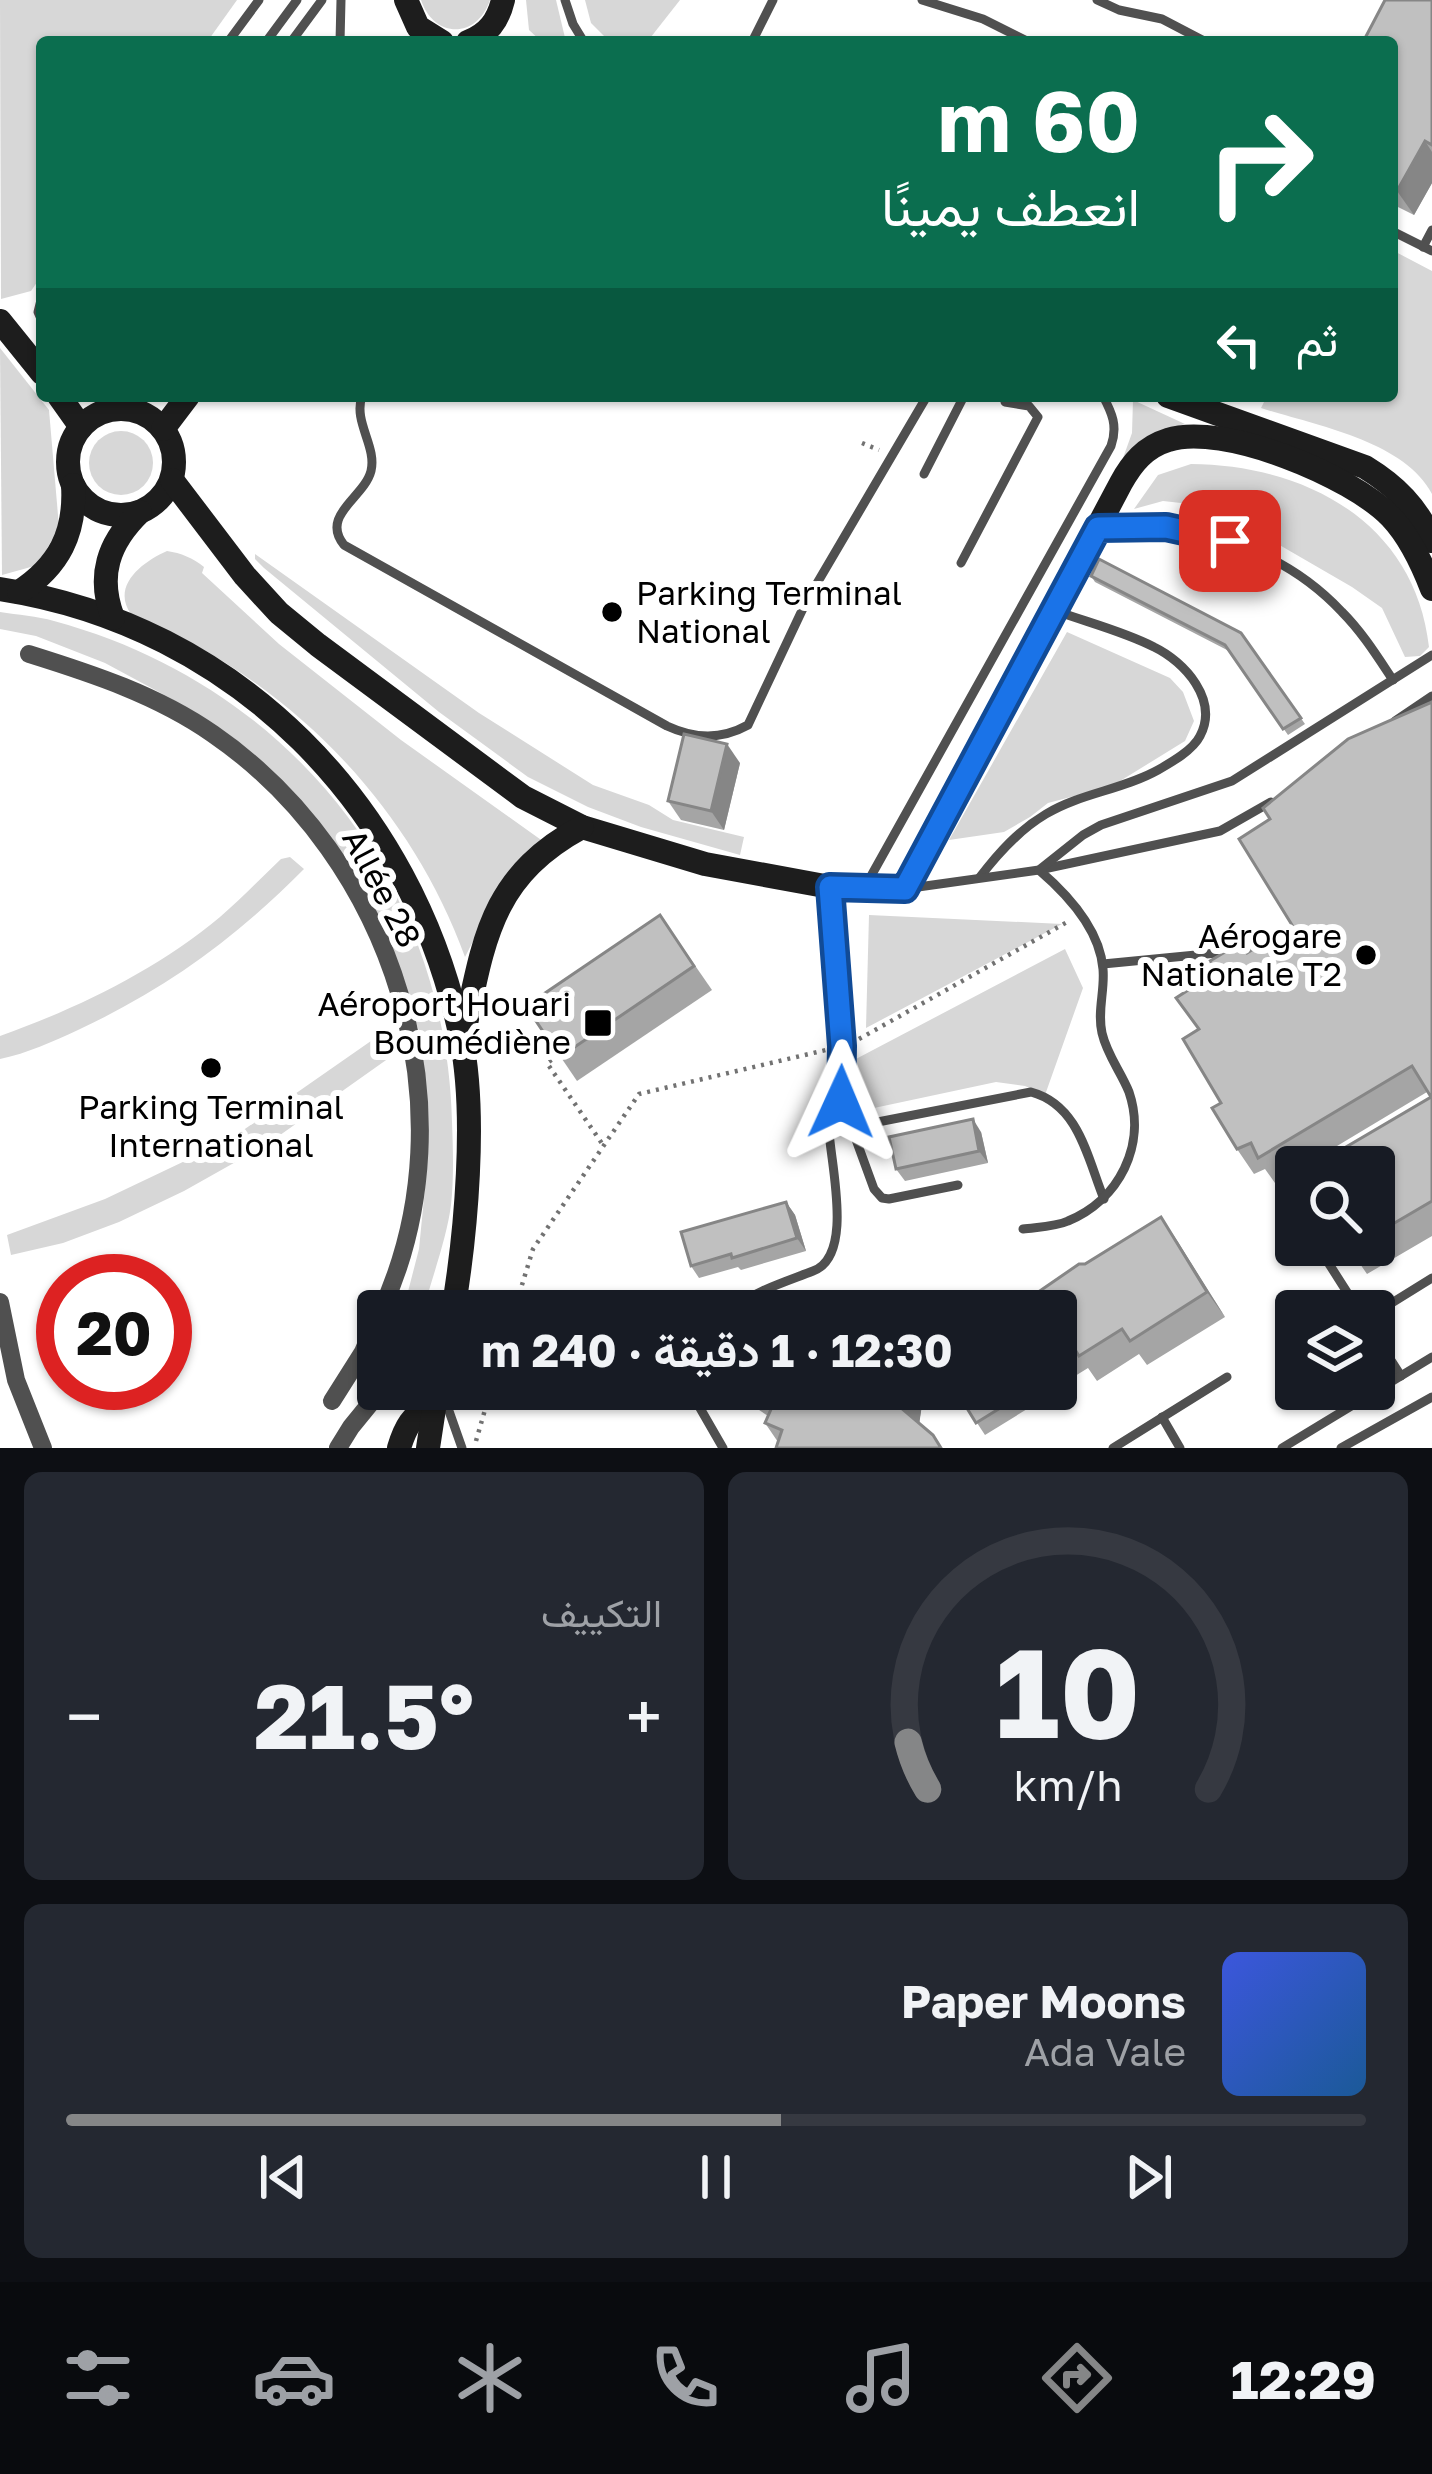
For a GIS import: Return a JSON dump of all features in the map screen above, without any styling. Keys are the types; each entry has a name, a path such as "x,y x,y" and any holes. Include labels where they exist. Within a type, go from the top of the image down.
{"street":[{"path":"487,36 503,0"},
{"path":"409,9 429,36"},
{"path":"0,322 36,367"},
{"path":"63,402 81,427"},
{"path":"1185,402 1365,467 1407,499 1432,541"},
{"path":"146,409 174,453 172,480 165,494 140,512 109,514 94,508 82,498 68,471 73,440 81,427 104,412 146,409"},
{"path":"172,480 245,576 298,629 499,781 552,813 582,827 705,864 863,890 905,889 1128,470 1151,448 1180,437 1210,438 1302,461 1358,490 1388,513 1414,548 1432,589"},
{"path":"10,590 37,580 64,548 74,507 73,485"},
{"path":"113,618 104,586 105,570 116,539 140,512"},
{"path":"10,590 113,618 215,670 304,741 377,830 430,931 462,1042 467,1158 456,1290"},
{"name":"Allée 28","path":"29,654 152,698 239,753 320,836 368,911 402,998 419,1107 418,1163 408,1230 389,1290"},
{"path":"462,1042 482,951 498,907 525,869 561,838 582,827"},
{"path":"447,1290 462,1241"},
{"path":"0,1302 16,1380 43,1448"},
{"name":"Allée 28","path":"332,1401 357,1361"},
{"path":"338,1448 365,1410"},
{"path":"399,1448 410,1422 423,1410"},
{"path":"428,1448 434,1410"}],"lane":[{"path":"232,36 259,0"},
{"path":"270,36 297,0"},
{"path":"295,36 322,0"},
{"path":"340,0 340,36"},
{"path":"565,0 580,36"},
{"path":"755,36 772,0"},
{"path":"922,0 1016,36"},
{"path":"1097,0 1162,19 1195,36"},
{"path":"1398,234 1428,249 1432,230"},
{"path":"361,402 372,465 368,479 337,520 336,533 344,545 667,726 705,737 748,725 806,602 923,402"},
{"path":"924,474 961,402"},
{"path":"863,890 1111,446 1114,418 1106,402"},
{"path":"962,563 1038,418 1029,406 1005,403"},
{"path":"1098,528 1166,527 1198,532 1261,553 1290,569 1341,610 1393,680"},
{"path":"980,877 1030,824 1072,801 1163,768 1198,740 1204,725 1202,695 1195,681 1171,658 1155,647 1055,610"},
{"path":"1039,871 1101,825 1232,781 1432,655"},
{"path":"1386,727 1432,696"},
{"path":"905,889 1039,871 1220,831 1276,799"},
{"path":"1023,1228 1067,1222 1104,1199 1126,1166 1135,1129 1128,1090 1108,1051 1100,1021 1103,964 1080,915 1039,871"},
{"path":"830,887 842,1046 839,1093 874,1189 889,1199 958,1185"},
{"path":"1103,964 1264,949"},
{"path":"806,1136 1015,1094 1046,1096 1070,1117 1104,1199"},
{"path":"763,1290 820,1268 833,1252 838,1233 829,1131"},
{"path":"1395,1302 1432,1278"},
{"path":"1282,1448 1432,1357"},
{"path":"1395,1367 1401,1376"},
{"path":"1112,1448 1227,1377"},
{"path":"1341,1448 1432,1397"},
{"path":"444,1410 462,1448"},
{"path":"701,1410 724,1448"},
{"path":"1162,1418 1180,1448"}],"path":[{"path":"520,1290 533,1249 639,1094 842,1046 1080,915"},
{"path":"560,1055 547,1063 603,1145"},
{"path":"481,1425 485,1410"}],"shaded area":[{"path":"0,0 237,0 211,36 36,36 36,284 31,291 1,299"},
{"path":"421,0 490,0 476,22 456,29 435,22"},
{"path":"526,0 556,0 565,36 536,36 529,30"},
{"path":"585,0 680,0 652,36 604,36 591,23"},
{"path":"1398,253 1432,271 1432,494 1419,476 1380,448 1261,408 1264,402 1398,402"},
{"path":"0,348 36,394 36,402 49,410 59,527 38,565 2,575"},
{"path":"1133,402 1185,424 1160,432 1123,458 1132,433"},
{"path":"121,431 144,440 153,463 144,486 121,495 98,486 89,463 98,440"},
{"path":"1191,464 1275,476 1348,509 1378,535 1402,566 1420,604 1429,647 1420,656 1405,657 1382,608 1208,506 1163,501 1134,509 1158,475"},
{"path":"167,551 204,567 202,573 279,644 401,740 551,847 491,906 465,957 441,900 410,846 334,750 240,672 131,614 125,594 132,576"},
{"path":"255,554 479,713 593,785 649,805 673,820 744,837 740,855 641,827 528,777 439,712 264,568"},
{"path":"0,612 54,621 138,651 214,692 281,743 338,804 385,874 420,950 443,1034 453,1174 451,1205 429,1290 408,1290 419,1249 426,1178 419,1031 393,960 286,787 235,739 170,698 105,663 36,636 0,629"},
{"path":"1067,632 1170,678 1183,692 1194,721 1185,741 1112,786 1048,803 1004,832 949,840"},
{"path":"290,857 304,869 198,960 110,1014 40,1047 0,1059 0,1036 142,971 195,936 281,859"},
{"path":"869,915 1062,924 866,1028"},
{"path":"1065,949 1083,988 1045,1095 996,1082 874,1108 849,1095 843,1072 854,1060"},
{"path":"381,1034 390,1037 397,1050 389,1058 266,1145 119,1222 63,1243 11,1255 7,1235 105,1199 229,1140"}],"building":[{"path":"1385,0 1432,0 1432,145 1425,141 1398,189 1398,36 1366,36"},
{"path":"1099,559 1241,633 1301,718 1283,729 1225,645 1091,576"},
{"name":"Aérogare Nationale T2","path":"1432,702 1432,1201 1395,1223 1395,1146 1348,1146 1431,1097 1412,1066 1258,1158 1251,1143 1237,1149 1212,1108 1221,1103 1183,1039 1199,1029 1176,998 1216,972 1210,961 1240,943 1247,953 1292,925 1239,839 1270,819 1263,808 1348,739"},
{"path":"684,734 727,744 711,811 668,801"},
{"path":"660,915 694,966 560,1057 526,1006"},
{"path":"973,1119 979,1151 896,1169 889,1137"},
{"path":"786,1202 797,1238 691,1266 681,1232"},
{"path":"1161,1217 1207,1292 1130,1341 1122,1329 1079,1356 1077,1290 1041,1290"},
{"path":"771,1410 903,1410 941,1448 776,1448 782,1430 765,1423"},
{"path":"968,1410 997,1410 976,1423"}],"place":[{"name":"Parking Terminal National","path":"612,612"},
{"name":"Aérogare Nationale T2","path":"1366,955"},
{"name":"Aéroport Houari Boumédiène","path":"598,1023"},
{"name":"Parking Terminal International","path":"211,1068"}],"route":[{"path":"841,1102 842,1046 830,887 905,889 1098,528 1166,527 1230,541"}]}
